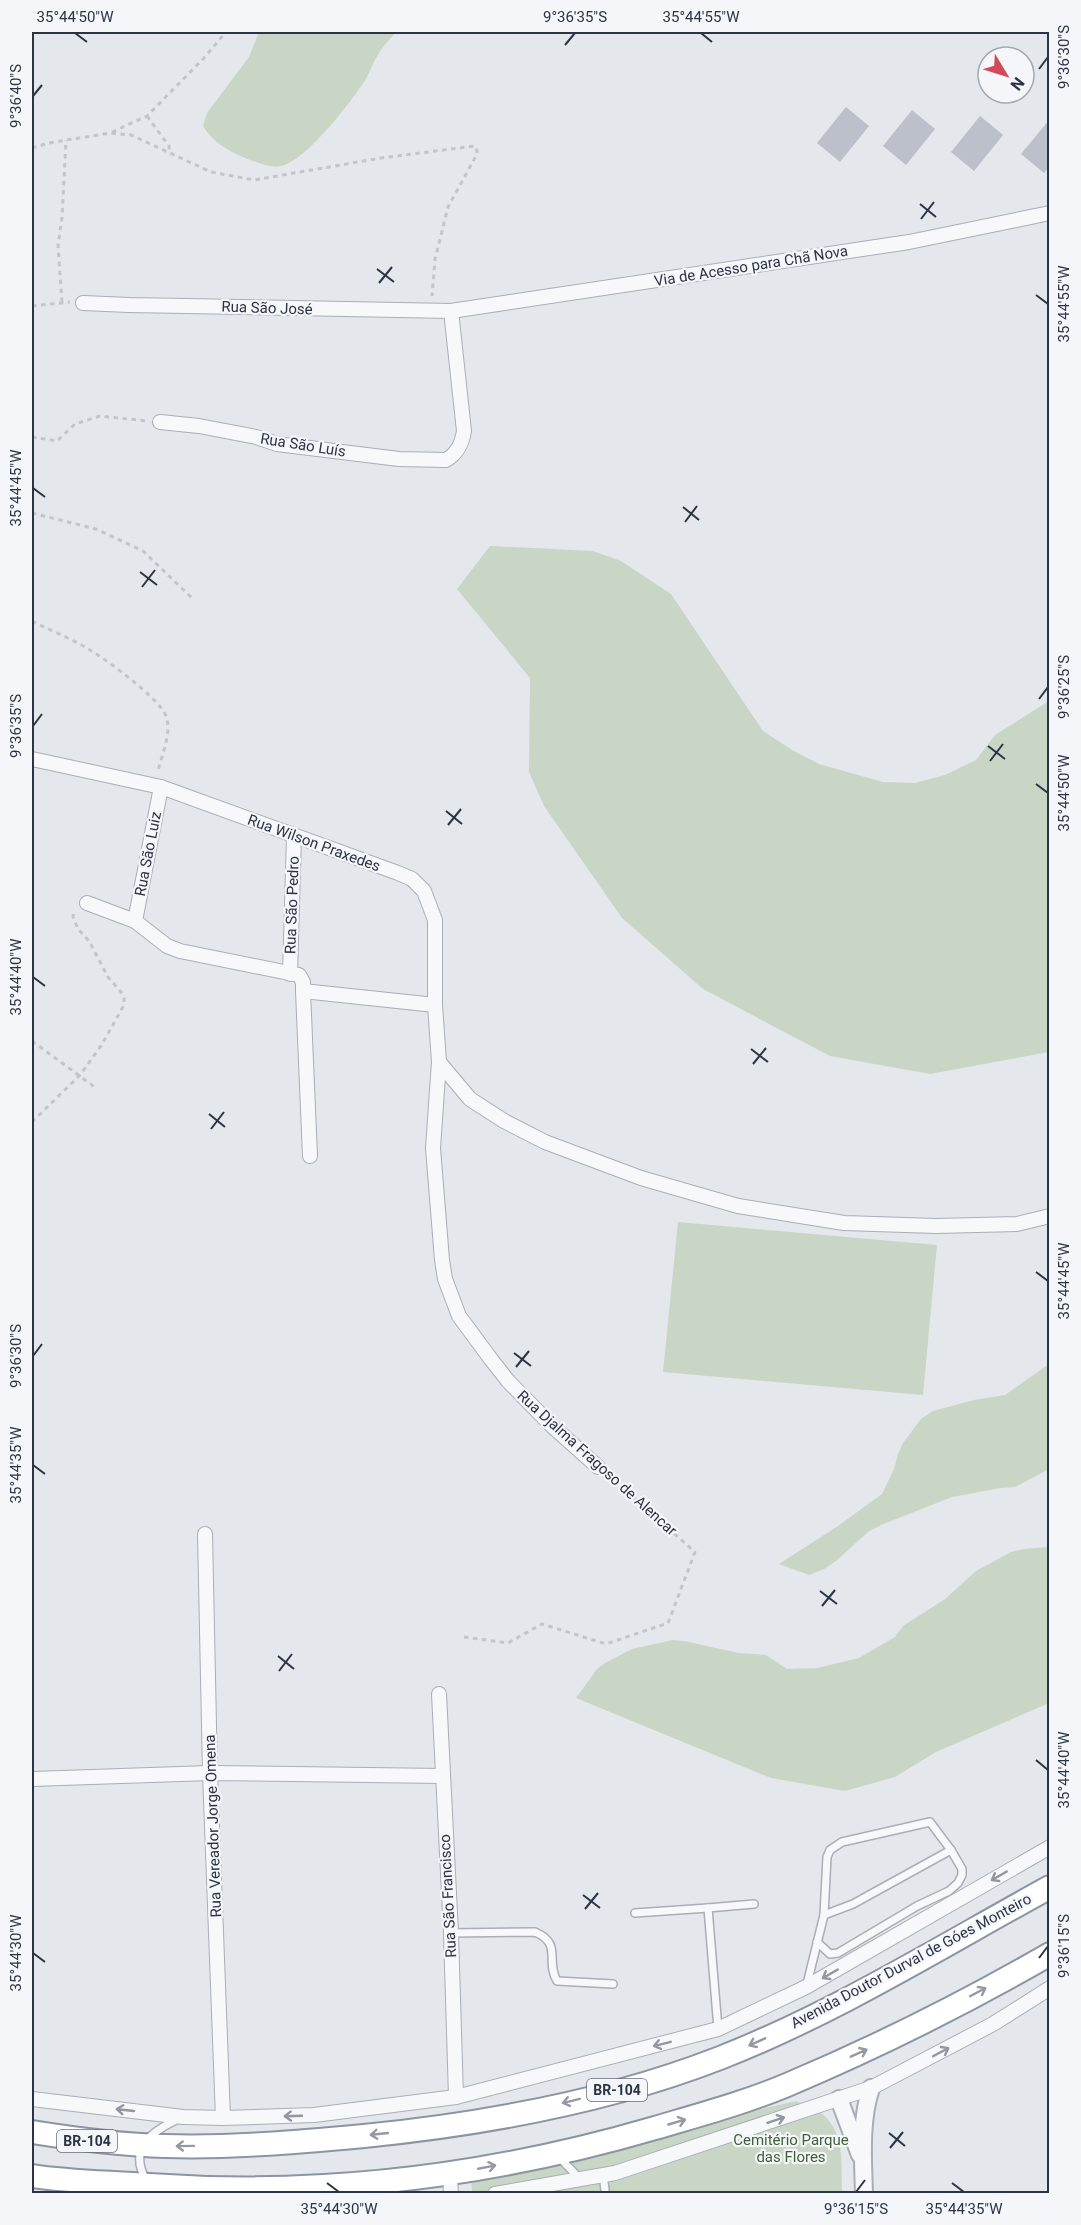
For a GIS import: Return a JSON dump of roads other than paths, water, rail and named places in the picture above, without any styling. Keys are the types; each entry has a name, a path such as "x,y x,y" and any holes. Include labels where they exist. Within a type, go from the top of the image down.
{"highway":[{"name":"Avenida Doutor Durval de Góes Monteiro","path":"32,2132 88,2141 143,2145 224,2145 299,2142 457,2126 514,2115 638,2085 721,2058 856,1994 1050,1887"},
{"path":"32,2176 153,2189 450,2184 555,2153 609,2142 703,2114 785,2086 889,2039 1050,1954"}],"street":[{"name":"Via de Acesso para Chã Nova","path":"451,311 909,242 1050,213"},
{"name":"Rua São José","path":"83,303 451,311"},
{"name":"Rua São Luís","path":"160,422 199,426 256,437 277,444 399,459 446,459 453,456 459,448 464,431 451,311"},
{"name":"Rua Wilson Praxedes","path":"32,759 158,786 412,879 424,891 435,920 435,1005 439,1062"},
{"name":"Rua São Luiz","path":"135,921 158,786"},
{"name":"Rua São Pedro","path":"290,974 294,836"},
{"path":"87,903 135,921 167,946 180,951 302,977 310,1156"},
{"path":"303,991 435,1005"},
{"path":"439,1062 470,1099 504,1121 545,1142 641,1179 738,1206 844,1223 936,1226 1017,1224 1050,1216"},
{"name":"Rua Djalma Fragoso de Alencar","path":"439,1062 433,1148 442,1260 459,1316 508,1381 551,1425 598,1467"},
{"name":"Rua Vereador Jorge Omena","path":"205,1534 210,1773 223,2118"},
{"name":"Rua São Francisco","path":"439,1694 456,2097"},
{"path":"32,1779 210,1773 443,1776"},
{"path":"32,2100 183,2117 223,2118 314,2115 456,2097 718,2029 806,1987 1050,1847"},
{"path":"495,2193 615,2173 870,2088 993,2024 1050,1988"},
{"path":"864,2193 865,2105 870,2088"},
{"path":"839,2099 863,2162"}],"lane":[{"path":"806,1987 817,1942 824,1915 827,1857 830,1850 835,1844 926,1821 934,1825 962,1869 963,1875 954,1887 838,1953 830,1954 817,1942"},
{"path":"824,1915 853,1904 951,1850"},
{"path":"635,1913 754,1905"},
{"path":"708,1908 718,2029"},
{"path":"450,1933 535,1932 546,1938 552,1948 553,1973 557,1981 613,1984"},
{"path":"153,2189 139,2168 143,2145 159,2128 183,2117"},
{"path":"555,2153 580,2179"},
{"path":"603,2175 605,2190"}],"park label":[{"name":"Cemitério Parque das Flores","path":"791,2148"}]}
